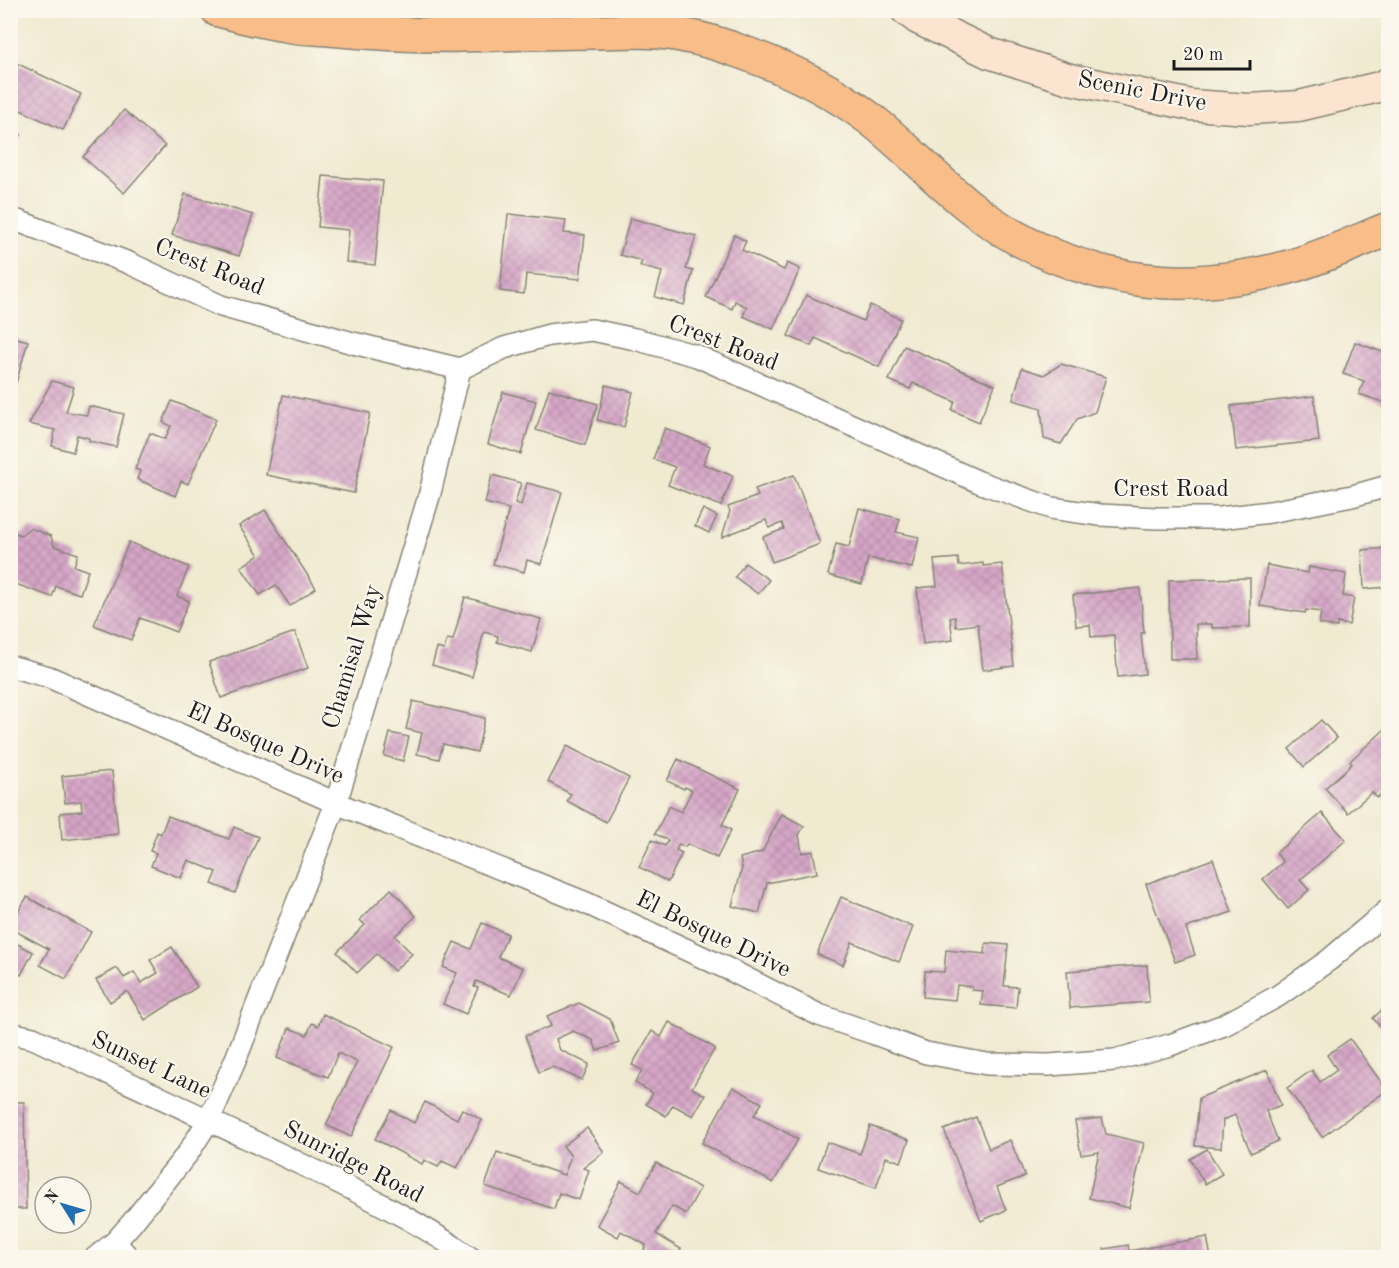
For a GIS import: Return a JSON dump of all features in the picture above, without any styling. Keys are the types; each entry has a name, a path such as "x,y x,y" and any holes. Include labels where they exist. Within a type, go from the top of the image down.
{"main road":[{"path":"218,10 285,25 378,34 434,36 636,31 680,35 723,45 795,74 845,101 890,135 967,205 997,226 1046,252 1071,262 1124,277 1207,281 1262,273 1316,258 1389,229"}],"street":[{"name":"Scenic Drive","path":"906,10 918,19 989,53 1070,79 1191,105 1249,109 1299,106 1389,83"},
{"name":"Crest Road","path":"10,218 129,263 221,306 354,343 460,369 504,348 549,335 592,330 697,356 979,482 1051,508 1101,515 1220,518 1270,512 1352,496 1389,486"},
{"name":"Chamisal Way","path":"209,1120 239,1051 336,803 430,492 460,369"},
{"name":"El Bosque Drive","path":"10,666 49,677 336,803 586,903 728,969 819,1016 926,1053 987,1064 1049,1065 1115,1060 1170,1045 1224,1025 1278,996 1304,978 1389,910"},
{"name":"Sunset Lane","path":"10,1033 33,1038 209,1120 188,1153 131,1224 122,1250"},
{"name":"Sunridge Road","path":"209,1120 338,1182 417,1224 471,1257"},
{"path":"95,1257 122,1250"}],"building":[{"path":"10,60 81,94 63,130 10,105"},
{"path":"124,110 165,146 124,193 83,157"},
{"path":"10,128 21,135 10,151"},
{"path":"323,176 383,181 375,265 346,262 349,230 318,227"},
{"path":"185,194 253,215 239,256 172,235"},
{"path":"508,214 566,220 564,233 585,235 580,279 526,274 524,294 500,291"},
{"path":"630,218 696,236 686,269 693,271 684,305 655,297 662,272 640,266 642,261 620,255"},
{"path":"734,235 746,241 742,250 784,270 787,263 800,269 773,329 743,316 747,307 735,301 732,309 706,297"},
{"path":"806,295 863,321 870,305 901,319 879,367 815,338 811,346 788,336"},
{"path":"10,336 28,341 13,394 10,393"},
{"path":"1355,342 1388,354 1388,404 1359,394 1364,381 1343,374"},
{"path":"904,346 995,385 979,422 952,410 955,402 913,383 910,389 889,380"},
{"path":"1061,364 1106,377 1095,412 1077,419 1061,444 1044,439 1041,408 1013,400 1022,368 1044,375"},
{"path":"52,381 74,387 66,412 87,415 89,406 124,414 116,447 89,441 89,438 77,435 73,452 52,446 55,430 29,424"},
{"path":"606,385 633,392 624,427 597,420"},
{"path":"549,389 598,404 585,445 536,430"},
{"path":"503,392 536,401 521,454 488,444"},
{"path":"283,395 370,413 354,493 266,475"},
{"path":"1314,396 1319,441 1236,450 1231,406"},
{"path":"172,401 216,419 188,484 181,481 175,496 137,479 140,471 135,469 150,433 165,439 171,426 163,422"},
{"path":"665,428 710,446 703,464 733,476 721,506 668,485 675,467 653,459"},
{"path":"492,475 521,483 515,503 521,505 527,483 562,492 541,564 527,560 524,572 493,564 509,509 485,503"},
{"path":"794,475 820,544 772,562 763,537 784,529 782,523 769,528 766,520 722,537 730,511 728,507 758,496 755,489"},
{"path":"859,508 900,519 896,532 919,537 912,568 868,558 862,584 828,575 836,544 849,547"},
{"path":"703,509 717,516 709,533 695,526"},
{"path":"265,510 316,588 290,606 276,585 260,595 241,567 259,555 239,526"},
{"path":"30,528 51,536 54,546 78,554 74,566 88,571 80,594 56,586 52,597 13,583 15,578 10,577 10,531 21,535"},
{"path":"129,542 189,567 177,596 189,601 176,632 140,618 131,640 94,625"},
{"path":"1388,548 1388,587 1364,589 1362,550"},
{"path":"958,558 959,566 983,563 983,566 1002,564 1014,666 983,670 978,624 956,627 955,617 950,618 953,640 923,644 917,588 937,586 934,560"},
{"path":"745,563 769,580 758,594 735,577"},
{"path":"1267,565 1308,573 1309,567 1346,574 1343,596 1354,598 1349,625 1337,623 1337,627 1319,624 1321,612 1306,610 1305,613 1260,606"},
{"path":"1250,578 1250,627 1212,628 1212,624 1196,624 1197,659 1170,659 1169,580"},
{"path":"1140,588 1145,674 1118,677 1114,635 1091,637 1090,625 1076,626 1073,595"},
{"path":"465,597 541,619 532,652 497,642 498,636 484,632 472,677 432,665 437,648 444,650 447,639 453,640"},
{"path":"295,632 308,668 221,698 209,662"},
{"path":"413,701 485,718 477,752 443,744 439,759 417,754 422,733 406,729"},
{"path":"1321,720 1337,738 1304,767 1289,749"},
{"path":"1385,729 1388,733 1388,787 1377,798 1372,792 1348,813 1325,788 1352,764 1350,761"},
{"path":"390,733 409,737 403,761 384,756"},
{"path":"567,746 629,778 606,822 567,801 571,794 548,782"},
{"path":"678,759 740,789 722,825 731,830 717,858 687,844 685,847 679,844 676,850 682,853 668,882 639,867 652,840 665,846 668,840 655,834 669,806 681,812 692,790 667,781"},
{"path":"112,771 118,834 62,840 60,813 82,811 81,801 65,803 62,776"},
{"path":"1322,813 1346,840 1300,880 1309,890 1288,909 1263,879 1283,862 1276,853"},
{"path":"782,814 804,826 799,835 802,853 813,851 817,873 767,883 759,913 732,906 742,868 740,858 762,852"},
{"path":"168,816 229,839 234,827 258,837 235,893 212,884 217,872 188,860 181,878 151,866 156,853 150,851 157,832 161,834"},
{"path":"1213,859 1232,912 1186,928 1195,955 1175,962 1146,884"},
{"path":"391,889 416,916 395,936 412,954 394,971 377,954 357,973 337,952 365,925 360,920"},
{"path":"27,897 91,932 66,979 40,965 49,949 10,928"},
{"path":"841,897 913,927 899,962 852,942 843,965 817,954"},
{"path":"482,923 508,934 498,957 523,968 511,995 476,981 474,987 478,988 466,1014 443,1004 457,973 443,967 454,942 471,949"},
{"path":"10,940 33,952 21,975 10,969"},
{"path":"986,943 1008,945 1004,986 1018,987 1016,1008 981,1005 983,991 957,985 955,1000 923,997 925,971 944,972 946,950 985,954"},
{"path":"172,947 197,987 145,1020 127,991 110,1002 96,980 117,968 124,978 134,972 141,983 158,973 150,960"},
{"path":"1147,965 1149,1002 1070,1008 1067,971"},
{"path":"579,1003 610,1019 619,1043 597,1051 593,1040 573,1031 556,1039 560,1050 589,1064 582,1080 552,1067 539,1072 525,1036 551,1026 547,1016"},
{"path":"1388,1005 1388,1037 1373,1018"},
{"path":"323,1014 394,1047 351,1137 326,1125 357,1062 338,1053 328,1077 277,1058 289,1028 307,1035 312,1023 318,1026"},
{"path":"669,1022 715,1048 692,1088 705,1095 693,1116 673,1105 666,1116 646,1104 653,1093 635,1083 642,1070 632,1065 652,1031 661,1037"},
{"path":"1350,1039 1387,1090 1322,1137 1287,1088 1312,1070 1320,1082 1337,1070 1327,1055"},
{"path":"1267,1070 1281,1105 1266,1111 1278,1141 1251,1153 1235,1115 1223,1120 1221,1148 1195,1146 1199,1098"},
{"path":"733,1087 762,1103 754,1115 798,1139 773,1183 702,1143"},
{"path":"10,1102 24,1102 26,1209 10,1209"},
{"path":"425,1102 457,1119 462,1109 482,1120 457,1168 442,1161 438,1167 424,1160 422,1164 375,1139 391,1110 414,1123"},
{"path":"976,1117 989,1149 1010,1140 1025,1176 997,1187 1006,1210 981,1221 944,1130"},
{"path":"1102,1118 1106,1134 1144,1143 1129,1208 1089,1198 1099,1152 1081,1155 1075,1121"},
{"path":"870,1126 909,1140 901,1162 886,1157 876,1188 818,1168 827,1142 860,1154"},
{"path":"587,1128 604,1152 583,1168 589,1170 579,1200 559,1193 554,1209 485,1186 497,1152 564,1175 571,1156 563,1146"},
{"path":"1207,1149 1222,1174 1205,1184 1190,1159"},
{"path":"656,1163 700,1188 686,1214 672,1206 656,1234 681,1249 676,1258 657,1258 644,1250 646,1245 621,1231 618,1237 597,1225 621,1181 640,1192"},
{"path":"1207,1237 1211,1258 1106,1258 1104,1249 1128,1245 1129,1251"}]}
